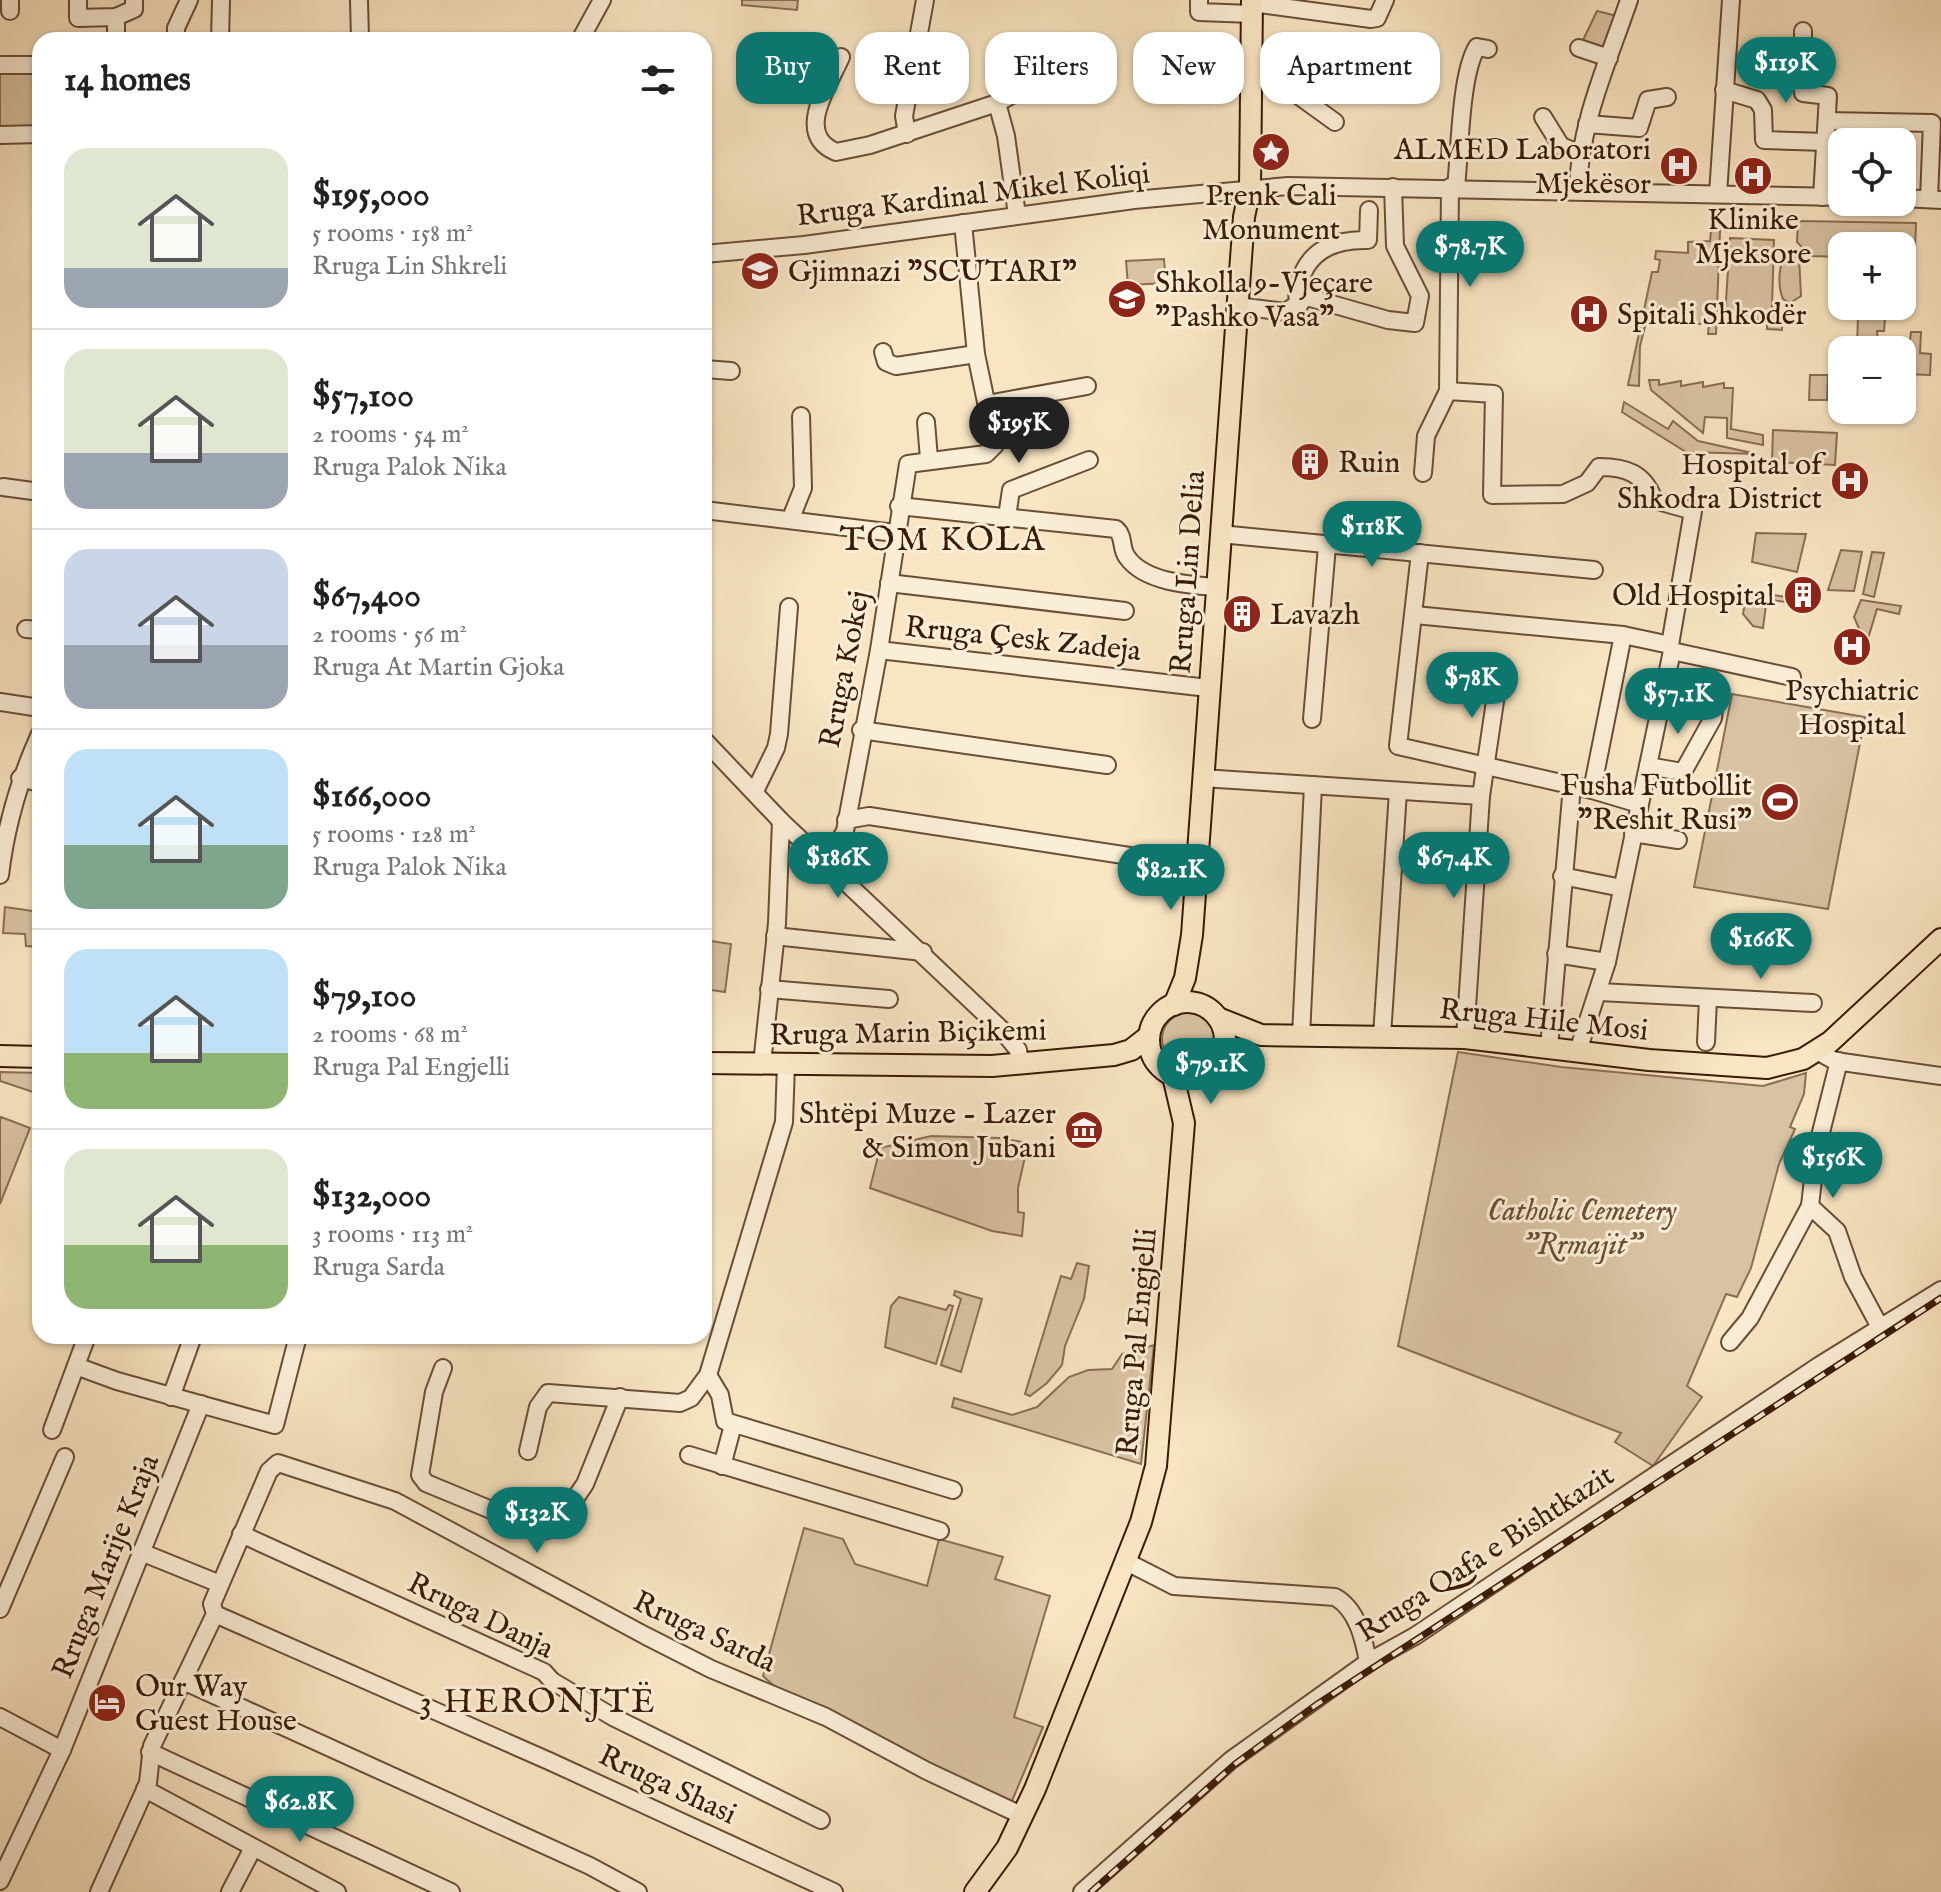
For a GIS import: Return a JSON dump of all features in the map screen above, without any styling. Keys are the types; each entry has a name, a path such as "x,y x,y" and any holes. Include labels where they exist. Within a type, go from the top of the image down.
{"main road":[{"name":"Rruga Lin Delia","path":"1199,1004 1190,961 1195,866 1237,306 1250,188 1252,6"},
{"name":"Rruga Hile Mosi","path":"1218,1018 1261,1035 1465,1038 1742,1069 1785,1065 1817,1051 1898,982 1941,939"},
{"name":"Rruga Lin Delia","path":"1174,1005 1190,961"},
{"path":"1199,1004 1218,1018 1225,1041 1218,1063 1200,1076 1166,1070 1150,1050 1149,1036 1153,1023 1174,1005 1199,1004"},
{"name":"Rruga Hile Mosi","path":"1223,1053 1261,1035"},
{"name":"Rruga Marin Biçikemi","path":"712,1063 992,1066 1114,1055 1131,1050 1149,1036"},
{"name":"Rruga Marin Biçikemi","path":"1114,1055 1166,1070"},
{"path":"0,1056 32,1057"},
{"name":"Rruga Pal Engjelli","path":"1166,1070 1184,1123"},
{"name":"Rruga Pal Engjelli","path":"975,1892 1007,1848 1023,1816 1075,1694 1141,1522 1156,1466 1184,1123 1200,1076"}],"street":[{"path":"78,0 78,18 116,17 134,9 134,0"},
{"path":"220,32 221,0"},
{"path":"359,0 360,32"},
{"path":"584,32 602,0"},
{"path":"907,134 904,116 925,0"},
{"path":"1199,0 1199,12 1252,6 1371,19 1377,18 1385,0"},
{"path":"1578,191 1587,124 1629,0"},
{"path":"1718,194 1731,0"},
{"path":"176,32 183,4"},
{"path":"116,17 116,32"},
{"path":"1803,31 1803,93 1828,96 1822,197"},
{"path":"1423,473 1426,436 1448,391 1453,187 1460,131 1471,62 1477,47 1488,49"},
{"path":"1579,48 1609,58"},
{"path":"1251,56 1298,58 1299,96 1335,122"},
{"path":"841,57 814,129 818,141 836,152 907,134 994,104"},
{"path":"0,65 32,65"},
{"path":"1724,90 1757,100 1763,110 1764,140 1826,142"},
{"path":"1587,124 1639,128 1648,100 1667,97"},
{"path":"997,104 1006,136 1017,215"},
{"path":"1543,117 1561,146 1581,154"},
{"path":"1827,121 1936,120 1935,199"},
{"path":"0,135 32,134"},
{"path":"1237,306 1286,312 1307,297 1388,320 1415,323 1420,311 1420,296 1395,246 1393,187"},
{"name":"Rruga Kardinal Mikel Koliqi","path":"712,253 1250,188 1453,187 1828,197"},
{"path":"1300,304 1296,297 1301,274 1317,252 1348,240 1368,240 1369,210"},
{"path":"926,422 929,459 993,451 995,445 976,354 963,223"},
{"path":"883,352 886,362 896,366 976,354"},
{"path":"712,370 731,371"},
{"path":"987,404 1087,386"},
{"path":"1448,391 1494,394 1492,495 1563,494 1587,483 1599,467 1615,467 1642,478 1654,500 1693,511 1671,648 1607,962 1578,1051"},
{"path":"791,518 803,488 801,416"},
{"name":"Rruga Kokej","path":"827,862 839,845 846,820 861,730 879,650 899,506 908,464 929,459"},
{"path":"1007,517 1011,490 1089,460"},
{"path":"3,487 32,491"},
{"path":"899,506 1116,529 1122,537 1124,554 1134,565 1170,581 1216,587"},
{"path":"712,511 895,533"},
{"path":"1220,534 1594,570"},
{"path":"1312,719 1327,546"},
{"path":"1420,553 1398,746 1592,790 1639,804"},
{"path":"889,583 1125,611"},
{"path":"755,791 776,748 789,607"},
{"path":"1415,615 1623,635 1792,677"},
{"path":"1592,790 1623,635"},
{"name":"Rruga Çesk Zadeja","path":"879,650 1208,688"},
{"path":"1465,1038 1481,796 1498,681"},
{"path":"0,702 32,707"},
{"path":"1648,766 1683,772 1713,718 1714,708"},
{"path":"861,730 1107,765"},
{"path":"0,875 2,835 32,752"},
{"path":"712,752 1001,1029 1018,1050 1020,1063"},
{"path":"20,778 32,781"},
{"path":"1202,778 1481,796"},
{"path":"1301,1036 1313,785"},
{"path":"1549,1047 1572,786"},
{"path":"1382,1036 1398,791"},
{"path":"846,820 869,816 1195,866"},
{"path":"762,1064 775,936 781,821"},
{"path":"1633,833 1678,840"},
{"path":"1562,876 1622,888"},
{"path":"775,936 923,952"},
{"path":"1556,954 1607,962"},
{"path":"769,989 889,999"},
{"path":"1599,992 1813,1003"},
{"path":"1706,1042 1708,999"},
{"path":"1817,1051 1839,1061 1941,1076"},
{"path":"1730,1342 1750,1318 1810,1206 1816,1152 1839,1061"},
{"path":"528,1451 538,1407 548,1393 685,1402 708,1375 784,1122 786,1064"},
{"path":"1810,1206 1837,1231 1853,1277 1881,1329"},
{"name":"Rruga Qafa e Bishtkazit","path":"1082,1892 1231,1760 1368,1662 1415,1636 1820,1365 1941,1290"},
{"path":"52,1430 84,1344"},
{"path":"171,1397 190,1344"},
{"path":"76,1366 171,1397 275,1425 296,1344"},
{"path":"443,1368 434,1392 420,1475 426,1483 542,1531 555,1528 576,1502 620,1397"},
{"path":"708,1375 720,1395 725,1421 733,1425 953,1490"},
{"name":"Rruga Marije Kraja","path":"0,1881 62,1750 201,1404"},
{"path":"722,1466 733,1425"},
{"path":"689,1455 940,1531"},
{"path":"0,1609 65,1457"},
{"name":"Rruga Sarda","path":"241,1534 275,1463 395,1501 711,1669 826,1717 927,1771 1023,1816"},
{"path":"99,1892 151,1775 150,1752 215,1614 212,1604 241,1534"},
{"name":"Rruga Danja","path":"241,1534 544,1672 552,1681 613,1717 821,1820"},
{"path":"141,1552 220,1584"},
{"path":"1125,1561 1174,1586 1335,1597 1345,1603 1353,1615 1362,1634 1368,1662"},
{"name":"Rruga Shasi","path":"215,1614 549,1761 834,1892"},
{"path":"183,1681 590,1866 638,1892"},
{"path":"0,1717 62,1750"},
{"path":"150,1752 451,1892"},
{"path":"145,1789 337,1892"},
{"path":"230,1892 253,1848"}],"green space":[{"path":"742,0 798,0 797,10 742,5"},
{"path":"1597,11 1621,17 1608,53 1582,42"},
{"path":"32,72 32,126 0,127 0,73"},
{"path":"1798,221 1916,223 1916,232 1828,232 1828,257 1810,256 1797,242"},
{"path":"1711,231 1720,231 1716,334 1708,334 1709,324 1646,323 1640,346 1639,386 1628,385 1652,272 1658,272 1660,260 1655,259 1656,251 1688,253 1688,242 1710,241"},
{"path":"1730,238 1774,240 1772,307 1782,321 1782,330 1767,329 1767,321 1725,317"},
{"path":"1788,254 1799,257 1801,296 1790,303 1783,299 1779,282 1780,269"},
{"path":"1164,259 1166,283 1128,285 1126,261"},
{"path":"1858,320 1885,320 1884,331 1877,331 1878,336 1857,336"},
{"path":"1911,332 1921,332 1920,353 1931,354 1930,375 1916,374 1916,336 1911,336"},
{"path":"1810,375 1828,375 1827,400 1809,400"},
{"path":"1649,380 1659,380 1659,385 1681,381 1681,386 1703,382 1703,387 1724,383 1724,388 1733,388 1731,429 1763,435 1763,445 1727,438 1727,418 1705,417 1703,433 1651,390"},
{"path":"1624,402 1668,429 1673,421 1698,441 1757,454 1686,452 1622,412"},
{"path":"1773,430 1837,433 1835,465 1772,462"},
{"path":"1756,533 1806,534 1797,572 1752,562"},
{"path":"1841,550 1862,552 1854,591 1828,590"},
{"path":"1872,552 1884,553 1874,597 1863,594"},
{"path":"1747,591 1787,597 1786,602 1771,600 1770,605 1766,605 1763,628 1753,626 1743,614"},
{"path":"1861,600 1901,606 1899,614 1877,609 1866,645 1854,617"},
{"name":"Fusha Futbollit \"Reshit Rusi\"","path":"1732,694 1865,717 1828,909 1694,887"},
{"path":"5,907 32,911 32,946 26,946 25,934 3,933"},
{"path":"712,941 731,944 725,992 712,990"},
{"path":"1188,1013 1207,1020 1214,1039 1207,1058 1188,1065 1169,1058 1162,1039 1169,1020"},
{"name":"Catholic Cemetery \"Rrmajit\"","path":"1458,1052 1561,1067 1763,1086 1806,1073 1804,1094 1790,1127 1795,1129 1779,1164 1751,1268 1737,1297 1726,1294 1687,1386 1702,1397 1653,1466 1615,1442 1621,1433 1398,1346"},
{"path":"0,1072 32,1073 32,1092 0,1081"},
{"path":"1,1117 30,1128 0,1204 0,1120"},
{"path":"931,1136 1000,1138 1028,1143 1018,1188 1018,1212 1024,1213 1022,1236 992,1231 870,1188 880,1148"},
{"path":"1077,1263 1089,1266 1084,1299 1065,1346 1062,1365 1047,1383 1030,1396 1025,1394 1061,1276 1071,1279"},
{"path":"955,1291 982,1299 961,1372 941,1365 961,1299 954,1295"},
{"path":"899,1297 946,1310 949,1305 953,1306 936,1364 885,1347 891,1306"},
{"path":"1154,1345 1141,1464 952,1407 954,1398 1012,1415 1037,1407 1069,1377 1088,1370 1112,1369 1122,1354"},
{"path":"804,1528 843,1539 855,1564 927,1586 939,1539 1003,1557 995,1579 1050,1596 1014,1717 1043,1727 1012,1801 992,1798 783,1694 763,1676"}],"railway":[{"path":"1091,1892 1235,1764 1316,1705 1941,1298"}],"place":[{"name":"Prenk Cali Monument","path":"1271,152"},
{"name":"ALMED Laboratori Mjekësor","path":"1679,166"},
{"name":"Klinike Mjeksore","path":"1753,176"},
{"name":"Gjimnazi \"SCUTARI\"","path":"760,271"},
{"name":"Shkolla 9-Vjeçare \"Pashko Vasa\"","path":"1127,299"},
{"name":"Spitali Shkodër","path":"1589,314"},
{"name":"Ruin","path":"1310,462"},
{"name":"Hospital of Shkodra District","path":"1850,481"},
{"name":"Old Hospital","path":"1803,595"},
{"name":"Lavazh","path":"1242,614"},
{"name":"Psychiatric Hospital","path":"1852,647"},
{"name":"Fusha Futbollit \"Reshit Rusi\"","path":"1780,802"},
{"name":"Shtëpi Muze - Lazer & Simon Jubani","path":"1084,1130"},
{"name":"Our Way Guest House","path":"107,1703"}],"district":[{"name":"TOM KOLA","path":"943,538"},
{"name":"3 HERONJTË","path":"538,1700"}]}
